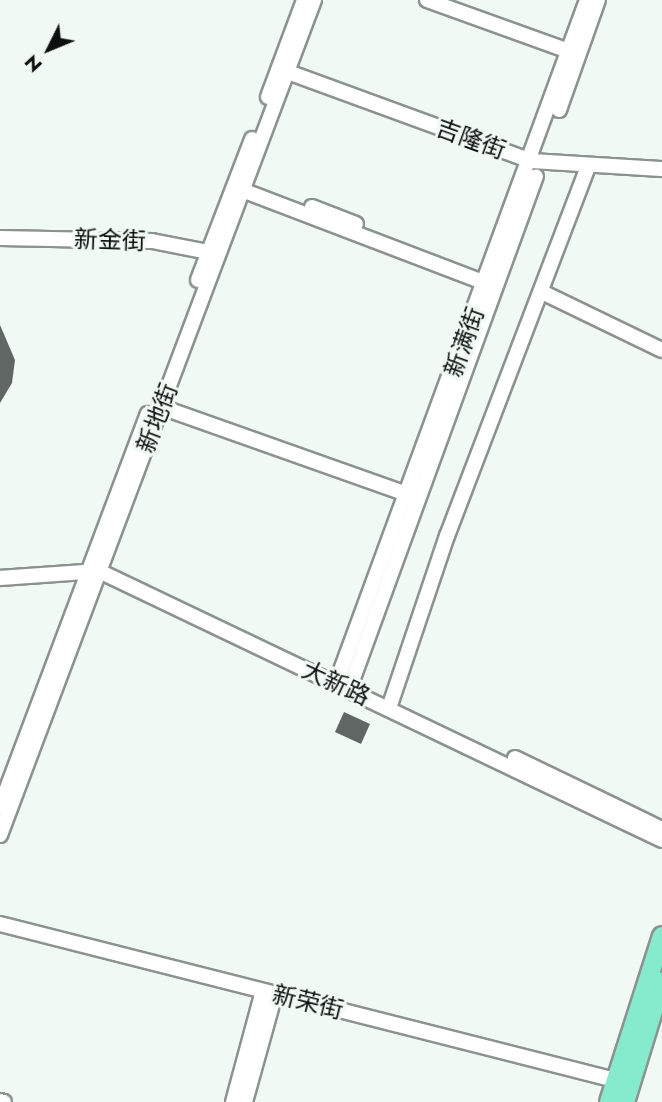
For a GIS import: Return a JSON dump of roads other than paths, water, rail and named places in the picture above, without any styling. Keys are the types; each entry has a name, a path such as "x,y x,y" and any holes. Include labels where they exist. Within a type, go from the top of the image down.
{"main road":[{"path":"609,1102 662,936"},
{"path":"625,1102 662,982"}],"street":[{"name":"新地街","path":"0,807 304,0"},
{"name":"新地街","path":"0,835 314,0"},
{"path":"427,0 570,48"},
{"path":"442,0 570,48"},
{"name":"新满街","path":"336,684 409,495 486,279 537,158 587,0"},
{"name":"新满街","path":"352,681 537,158 598,0"},
{"name":"吉隆街","path":"289,68 537,158 589,165 662,169"},
{"name":"吉隆街","path":"537,158 662,161"},
{"path":"388,708 447,536 589,165"},
{"path":"244,186 486,279"},
{"name":"新金街","path":"0,238 152,241 218,254"},
{"path":"542,292 662,350"},
{"path":"161,407 409,495"},
{"name":"大新路","path":"0,569 100,567 352,681 662,829"},
{"name":"大新路","path":"0,578 100,567 336,684 662,840"},
{"name":"新荣街","path":"0,924 615,1080"},
{"path":"233,1102 269,993"},
{"path":"245,1102 269,993"}]}
